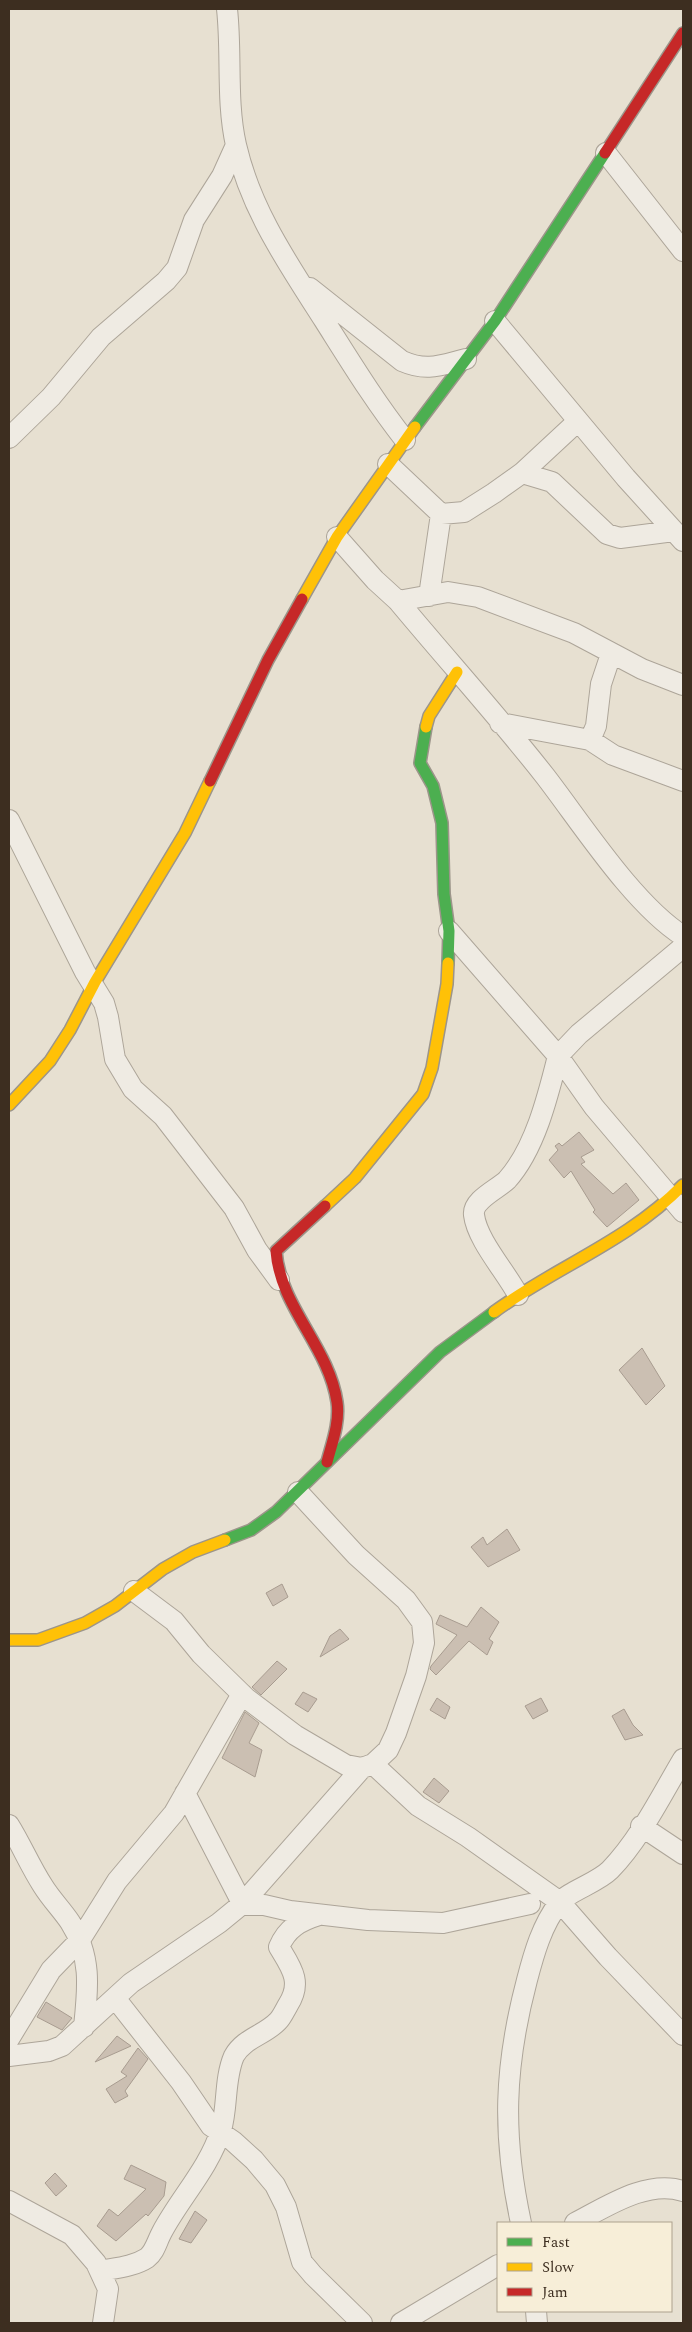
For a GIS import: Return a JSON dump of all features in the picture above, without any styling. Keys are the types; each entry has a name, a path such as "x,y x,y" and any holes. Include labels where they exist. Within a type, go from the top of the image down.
{"street":[{"path":"226,9 231,117 236,145 248,185 278,249 381,410 405,440"},
{"path":"9,1105 50,1061 185,833 268,660 337,536 405,440 495,321 683,33"},
{"path":"9,438 51,396 101,338 166,281 177,268 194,220 222,176 236,145"},
{"path":"606,153 683,251"},
{"path":"222,176 248,185"},
{"path":"298,280 402,361 416,367 434,367 466,359"},
{"path":"495,321 578,421 679,536"},
{"path":"388,464 441,514 464,512 522,473 578,421"},
{"path":"522,473 552,482 607,534 620,538 679,536"},
{"path":"429,596 441,514"},
{"path":"337,536 375,580 398,601 534,762 615,868 653,911 683,936"},
{"path":"398,601 448,592 478,597 574,633 642,669 683,685"},
{"path":"590,740 596,726 600,684 611,654"},
{"path":"327,1462 334,1434 337,1404 331,1375 284,1286 275,1262 276,1251 355,1178 423,1094 432,1068 443,1015 449,931 444,894 442,823 433,786 420,763 422,745 430,716 457,672"},
{"path":"500,723 590,740 613,755 683,781"},
{"path":"9,820 85,972 95,984 108,1017 115,1060 133,1089 163,1116 234,1208 257,1250 284,1286"},
{"path":"9,1640 38,1640 85,1623 115,1606 163,1569 192,1552 251,1530 276,1512 298,1492 440,1352 518,1295 640,1226 679,1198 594,1107 558,1056 449,931"},
{"path":"518,1295 478,1231 474,1213 476,1205 507,1179 529,1144 546,1102 558,1056 579,1034 683,947"},
{"path":"9,2056 49,2051 62,2046 131,1983 219,1923 242,1904 368,1766 388,1750 416,1676 424,1643 422,1622 406,1600 356,1555 298,1492"},
{"path":"134,1592 174,1621 201,1654 242,1694 295,1735 346,1766 368,1766 418,1806 560,1902 608,1957 683,2035"},
{"path":"9,2039 52,1970 80,1940 117,1881 174,1813 242,1694"},
{"path":"521,2222 507,2124 506,2093 512,2047 537,1943 560,1902 608,1871 625,1852 683,1759"},
{"path":"185,1793 242,1904"},
{"path":"9,1825 41,1884 56,1906 69,1920 80,1940 89,1976 84,2027"},
{"path":"642,1826 683,1854"},
{"path":"527,1879 537,1943"},
{"path":"242,1904 264,1905 318,1915 368,1920 443,1923 530,1904"},
{"path":"100,2271 137,2263 151,2253 220,2132 228,2097 229,2069 235,2054 246,2042 278,2021 293,1998 295,1976 292,1967 278,1947 284,1936 299,1922 318,1915"},
{"path":"115,1998 181,2082 211,2126 254,2160 275,2185 286,2207 302,2262 362,2323"},
{"path":"576,2222 627,2196 667,2187 683,2190"},
{"path":"9,2201 72,2234 96,2263 108,2289 103,2323"},
{"path":"401,2323 497,2265"}],"building":[{"path":"579,1132 594,1150 581,1157 585,1162 581,1164 613,1194 626,1183 639,1200 607,1227 593,1212 595,1210 571,1171 564,1178 549,1160 558,1150 555,1146 559,1143 562,1146"},
{"path":"642,1348 665,1386 646,1405 619,1370"},
{"path":"507,1529 520,1550 488,1567 471,1547 483,1537 487,1545"},
{"path":"282,1584 288,1597 273,1606 266,1593"},
{"path":"481,1607 499,1622 489,1639 493,1642 487,1655 469,1641 436,1675 430,1669 431,1666 457,1635 436,1624 440,1615 467,1627"},
{"path":"340,1629 349,1639 320,1657 330,1636"},
{"path":"277,1661 287,1669 261,1695 252,1687"},
{"path":"303,1692 317,1699 308,1712 295,1704"},
{"path":"437,1698 450,1707 445,1719 430,1710"},
{"path":"541,1698 548,1711 533,1719 525,1706"},
{"path":"624,1709 633,1725 643,1735 625,1740 612,1716"},
{"path":"245,1712 259,1723 249,1743 262,1750 255,1777 222,1758"},
{"path":"434,1778 449,1791 439,1803 423,1792"},
{"path":"46,2002 72,2018 62,2030 37,2017"},
{"path":"117,2036 131,2046 95,2062"},
{"path":"138,2048 148,2059 125,2091 128,2096 115,2103 106,2089 127,2076 121,2072"},
{"path":"131,2165 166,2182 164,2196 148,2216 146,2214 116,2241 97,2226 109,2209 118,2216 146,2189 124,2179"},
{"path":"55,2173 67,2186 56,2196 45,2183"},
{"path":"195,2211 207,2220 191,2243 179,2239"}],"traffic: fast":[{"path":"415,427 495,321 605,153"},
{"path":"426,727 420,763 433,786 442,823 444,894 449,931 448,963"},
{"path":"225,1540 251,1530 276,1512 440,1352 494,1312"}],"traffic: slow":[{"path":"302,599 337,537 415,427"},
{"path":"426,727 429,716 457,672"},
{"path":"9,1105 50,1061 70,1030 95,982 185,833 210,781"},
{"path":"325,1206 355,1178 423,1094 432,1068 447,984 448,963"},
{"path":"494,1312 639,1222 683,1185"},
{"path":"9,1640 38,1640 85,1623 115,1606 163,1569 193,1552 225,1540"}],"traffic: jam":[{"path":"605,153 683,33"},
{"path":"210,781 268,660 302,599"},
{"path":"325,1206 276,1251 279,1271 286,1290 325,1363 337,1402 338,1410 335,1432 327,1462"}]}
